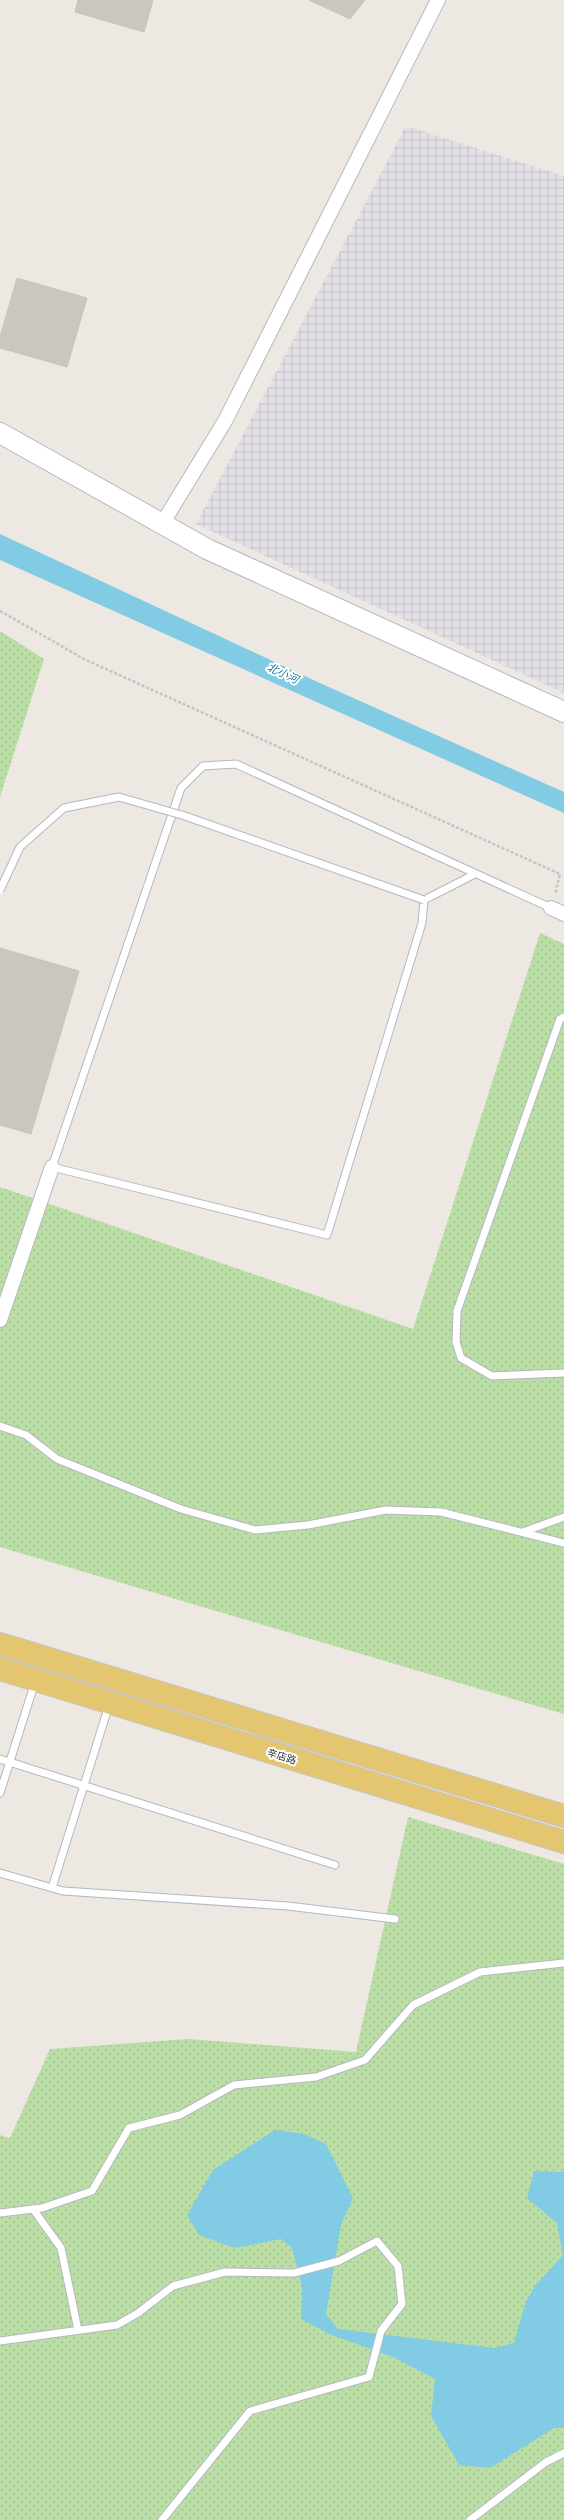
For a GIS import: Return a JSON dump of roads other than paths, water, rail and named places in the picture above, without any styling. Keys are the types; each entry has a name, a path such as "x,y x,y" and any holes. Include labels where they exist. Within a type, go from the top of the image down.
{"main road":[{"path":"0,1644 564,1816"},
{"name":"辛店路","path":"0,1669 564,1842"}],"street":[{"path":"162,524 239,394 438,0"},
{"path":"0,433 207,549 564,712"},
{"path":"551,908 564,914"},
{"path":"0,1320 52,1167"}],"lane":[{"path":"424,900 422,923 327,1235 52,1167 181,788 203,766 236,764 551,908"},
{"path":"0,890 20,847 64,808 119,797 185,816 424,900 475,874"},
{"path":"564,1017 560,1019 457,1311 456,1342 461,1358 492,1376 564,1373"},
{"path":"0,1426 26,1435 57,1459 181,1508 256,1530 308,1525 386,1510 441,1512 564,1543"},
{"path":"523,1532 564,1517"},
{"path":"0,1793 35,1680"},
{"path":"52,1888 110,1703"},
{"path":"0,1759 334,1865"},
{"path":"0,1874 52,1888 77,1892 288,1906 395,1919"},
{"path":"0,2213 33,2209 92,2191 129,2128 180,2115 234,2084 316,2077 365,2060 413,2005 480,1972 564,1962"},
{"path":"33,2209 61,2248 78,2330"},
{"path":"0,2341 117,2325 138,2313 174,2286 224,2272 294,2273 339,2261 377,2241 398,2266 402,2304 381,2331 369,2377 250,2411 162,2520"},
{"path":"470,2520 546,2462 564,2453"}],"water":[{"name":"北小河","path":"0,534 322,684 564,792 564,813 0,560"},
{"path":"275,2130 304,2134 326,2144 353,2198 341,2225 326,2314 338,2329 495,2348 514,2343 526,2301 536,2285 563,2255 557,2223 527,2198 534,2171 564,2172 564,2428 554,2428 490,2468 459,2465 431,2416 435,2379 393,2357 329,2334 301,2319 302,2286 292,2248 281,2239 235,2248 199,2235 187,2215 213,2170"}]}
